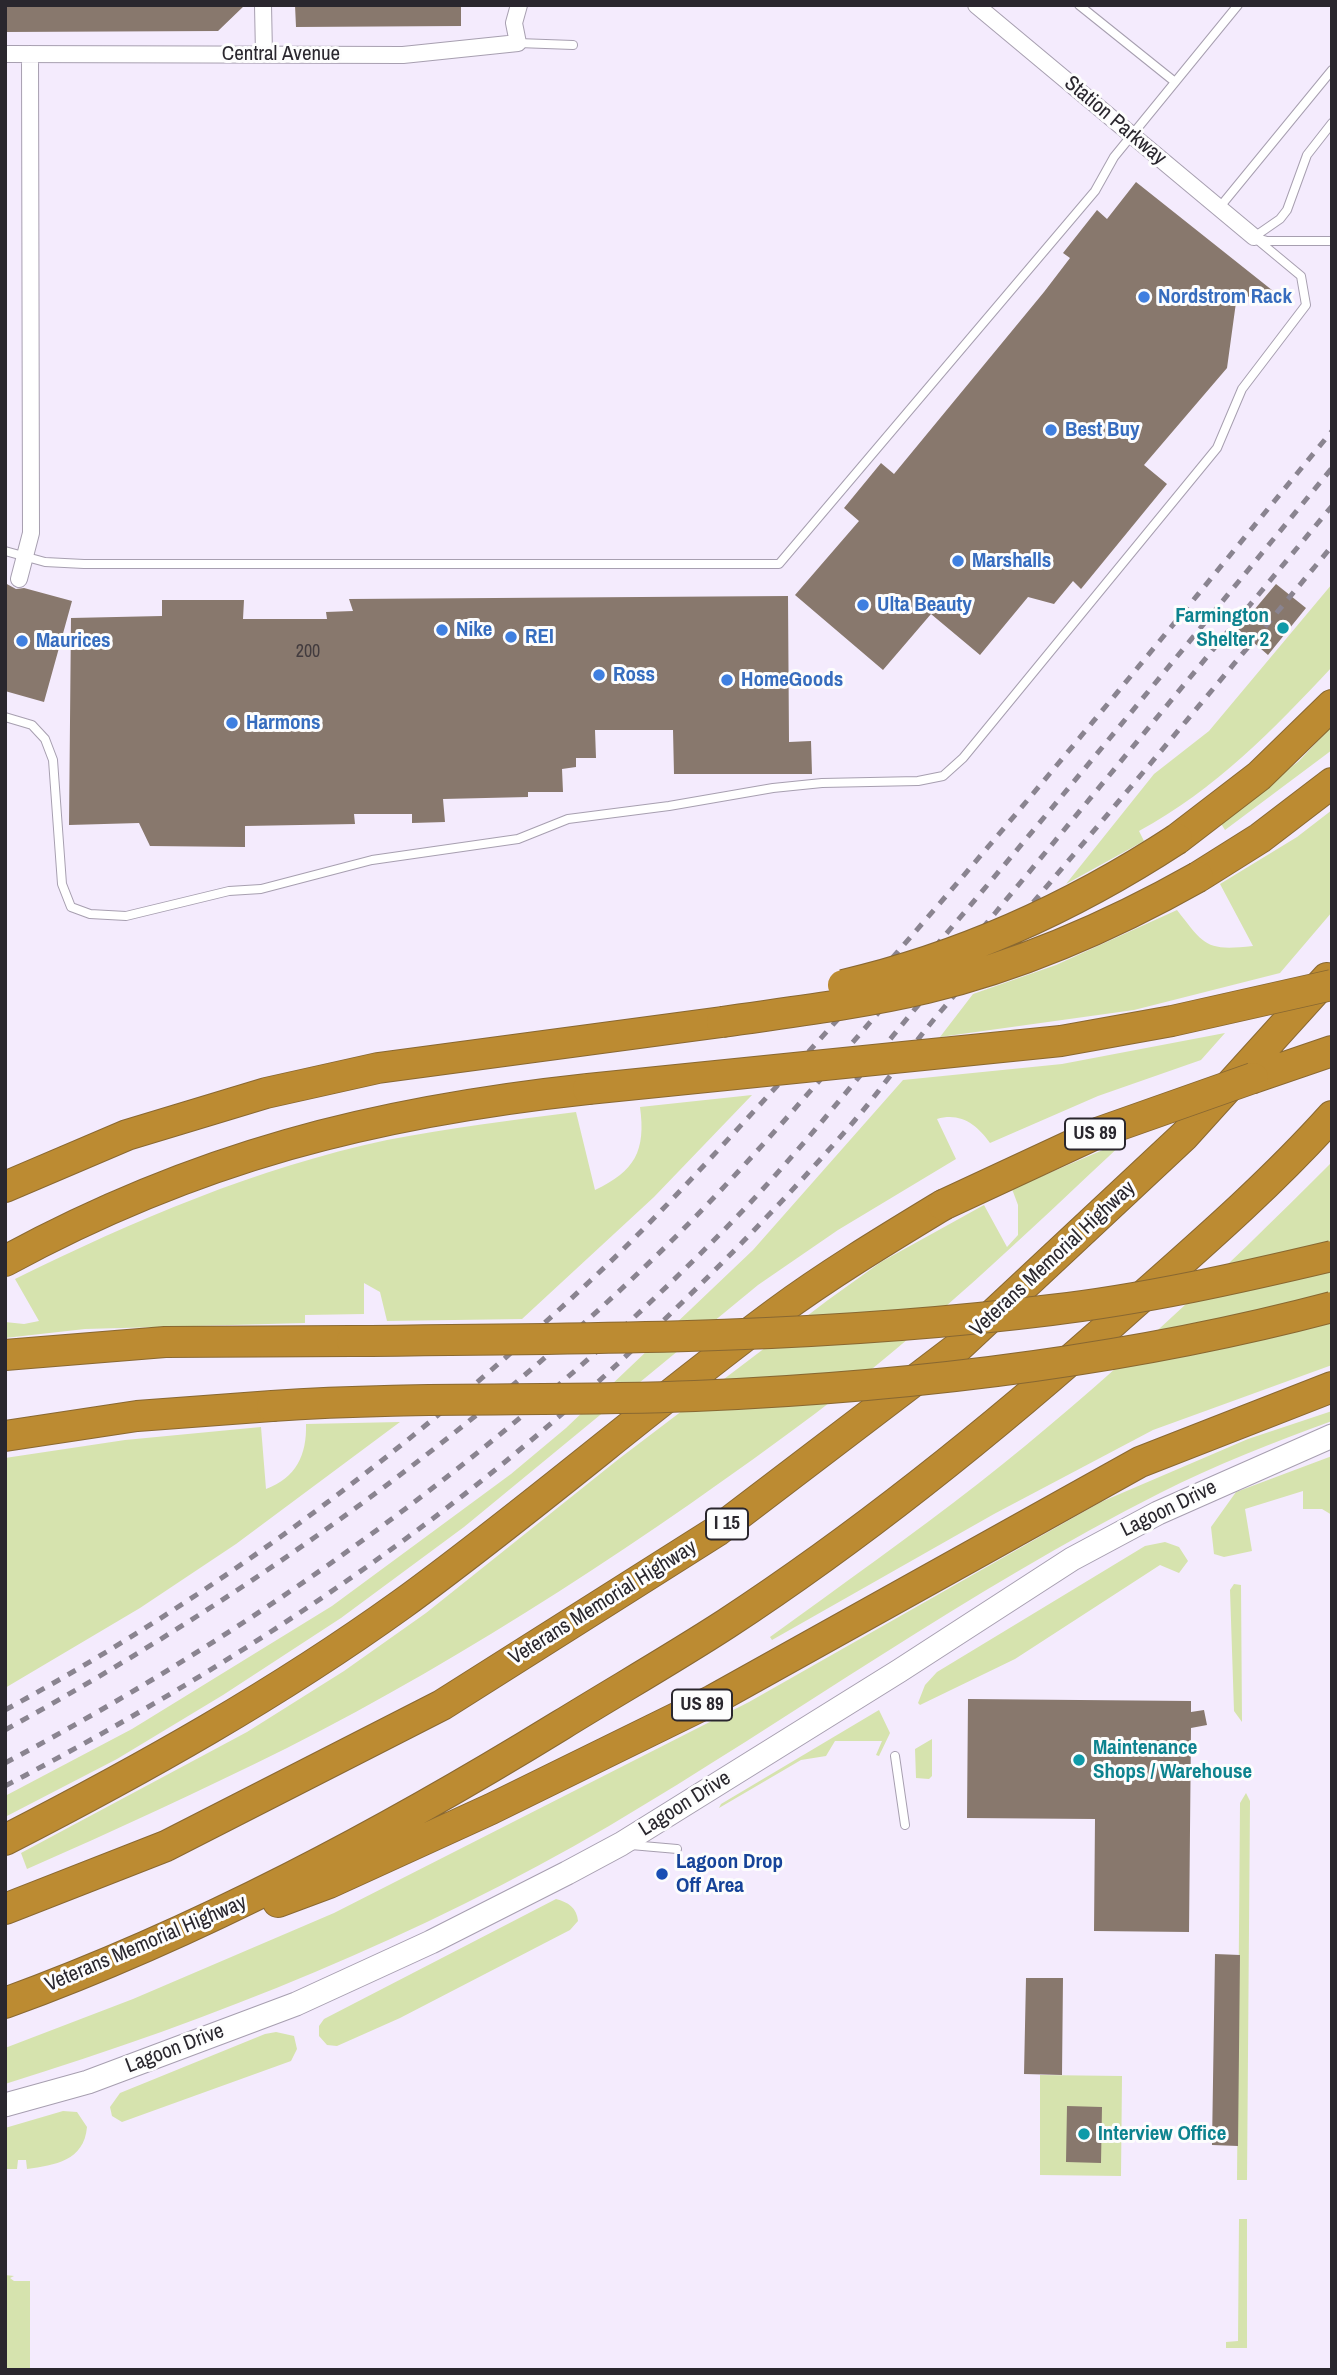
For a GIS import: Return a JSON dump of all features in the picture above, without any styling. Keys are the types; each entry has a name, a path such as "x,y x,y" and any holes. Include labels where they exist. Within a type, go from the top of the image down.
{"highway":[{"path":"722,1022 830,988 910,968 996,937 1096,889 1177,839 1259,776 1332,705"},
{"path":"5,1186 127,1135 266,1093 378,1068 722,1022 876,998 962,978 1092,931 1198,877 1281,823 1332,783"},
{"path":"1289,994 1332,974"},
{"name":"Veterans Memorial Highway","path":"5,1909 166,1846 442,1705 718,1531 956,1349 1184,1136 1332,974"},
{"path":"5,1261 37,1243 172,1182 313,1136 419,1112 588,1089 1061,1041 1149,1026 1332,985"},
{"path":"1253,1078 1332,1051"},
{"name":"US 89","path":"5,1840 139,1771 306,1670 414,1594 777,1312 869,1250 943,1205 1100,1132 1253,1078 1332,1062"},
{"name":"Veterans Memorial Highway","path":"5,2003 55,1985 280,1883 470,1780 728,1623 916,1488 1043,1385 1294,1158 1332,1116"},
{"path":"5,1356 165,1342 720,1336 925,1324 1054,1310 1127,1298 1332,1256"},
{"path":"5,1436 137,1416 272,1406 358,1401 692,1396 876,1385 1095,1356 1244,1328 1332,1307"},
{"name":"US 89","path":"55,1985 329,1883 491,1809 713,1700 1140,1462 1332,1387"}],"street":[{"path":"263,5 264,54"},
{"path":"518,43 514,23 519,5"},
{"name":"Station Parkway","path":"976,5 1254,237"},
{"name":"Central Avenue","path":"5,54 403,55 518,43"},
{"path":"19,579 32,533 30,54"},
{"name":"Lagoon Drive","path":"5,2105 88,2082 296,2004 431,1942 621,1844 900,1671 1072,1559 1168,1508 1332,1436"}],"lane":[{"path":"1079,5 1175,82"},
{"path":"5,551 45,562 84,564 779,564 1095,191 1131,135 1238,5"},
{"path":"518,43 573,44"},
{"path":"1219,208 1332,70"},
{"path":"1254,237 1280,219 1287,210 1307,155 1332,123"},
{"path":"1254,237 1267,241 1332,242"},
{"path":"5,717 32,724 45,739 52,760 62,884 71,907 90,914 126,916 229,891 261,889 372,860 518,839 568,819 669,806 773,788 822,783 918,781 943,776 972,748 1217,448 1242,389 1306,305 1301,276 1254,237"},
{"path":"895,1756 905,1825"},
{"path":"621,1844 677,1849"}],"green space":[{"path":"1332,584 1332,667 1265,736 1218,778 1167,815 1139,831 1144,841 1066,884 1154,774 1209,731"},
{"path":"1332,726 1332,750 1225,830 1220,822 1299,761"},
{"path":"1332,810 1332,912 1280,973 1134,1010 940,1037 973,994 1056,965 1177,910 1194,932 1208,943 1225,948 1253,946 1220,884 1297,837"},
{"path":"1225,1033 1201,1060 1098,1096 990,1143 968,1122 954,1117 937,1119 956,1159 838,1230 758,1285 464,1527 341,1618 223,1695 117,1759 5,1817 5,1796 132,1729 332,1606 511,1474 566,1428 753,1250 903,1080 1062,1064"},
{"path":"752,1095 654,1197 522,1319 387,1321 380,1292 364,1283 364,1314 305,1315 305,1323 85,1329 5,1338 5,1322 24,1324 39,1321 15,1279 151,1216 290,1165 387,1140 576,1112 595,1190 620,1175 635,1158 641,1136 640,1107"},
{"path":"1126,1140 975,1281 897,1349 816,1413 625,1549 492,1634 356,1712 223,1779 27,1869 21,1853 247,1732 344,1671 426,1613 620,1458 881,1262 984,1205 1007,1247 1018,1235 1018,1205 1012,1189"},
{"path":"1332,1162 1332,1365 1153,1430 994,1514 772,1640 770,1637 953,1503 1071,1407 1204,1287"},
{"path":"1332,1411 1332,1421 1202,1473 1089,1531 950,1612 609,1826 464,1904 390,1939 238,2003 161,2032 5,2084 5,2048 133,1999 334,1913 749,1702 1101,1502 1248,1439"},
{"path":"400,1422 236,1544 140,1608 5,1688 5,1458 125,1440 261,1427 266,1489 285,1479 298,1464 304,1446 306,1424"},
{"path":"1332,1456 1332,1515 1322,1509 1303,1509 1303,1491 1245,1509 1252,1551 1224,1557 1214,1554 1211,1527 1236,1492"},
{"path":"1165,1542 1179,1547 1188,1561 1179,1573 1160,1565 1015,1659 920,1705 918,1703 925,1685 937,1672 1145,1546"},
{"path":"1234,1584 1241,1585 1242,1722 1234,1711 1230,1590"},
{"path":"879,1710 890,1733 879,1756 876,1755 882,1741 835,1741 826,1756 801,1760 719,1808 721,1804"},
{"path":"932,1739 932,1776 929,1779 916,1778 915,1749"},
{"path":"1246,1793 1250,1801 1247,2180 1237,2180 1240,1803"},
{"path":"556,1899 568,1904 576,1912 578,1921 570,1930 400,2018 337,2046 327,2045 319,2036 319,2026 324,2019"},
{"path":"276,2032 294,2036 297,2049 291,2061 122,2122 112,2116 110,2107 120,2093 265,2034"},
{"path":"1040,2075 1122,2076 1121,2176 1040,2175"},
{"path":"63,2111 77,2112 87,2127 85,2138 74,2154 48,2166 27,2169 26,2160 18,2160 17,2169 5,2169 5,2128"},
{"path":"1239,2219 1247,2219 1247,2348 1226,2348 1226,2342 1238,2341"},
{"path":"5,2275 14,2276 10,2278 14,2281 30,2281 30,2370 5,2370"}],"building":[{"path":"5,5 245,5 218,31 5,32"},
{"path":"295,5 461,5 461,26 296,27"},
{"path":"1136,182 1287,302 1237,295 1227,368 1144,465 1167,484 1081,589 1073,581 1054,604 1028,597 980,655 931,614 883,670 795,595 859,521 844,508 881,463 894,474 1044,292 1070,258 1063,253 1097,210 1107,219"},
{"path":"5,583 16,589 24,588 72,601 44,702 5,691"},
{"path":"1276,584 1306,608 1268,655 1238,629"},
{"path":"788,596 789,742 811,741 812,774 674,774 673,730 595,730 596,758 576,758 576,767 562,769 563,792 528,792 528,797 443,799 445,822 412,823 412,814 354,814 355,824 245,826 245,847 150,846 139,823 69,825 71,618 162,616 162,600 244,600 243,619 327,619 326,612 353,611 349,599"},
{"name":"Maintenance Shops / Warehouse","path":"968,1699 1191,1701 1191,1712 1204,1710 1207,1725 1191,1728 1189,1932 1094,1931 1095,1819 967,1818"},
{"path":"1215,1954 1240,1955 1238,2146 1212,2145"},
{"path":"1026,1978 1063,1978 1062,2075 1024,2074"},
{"name":"Interview Office","path":"1067,2106 1102,2107 1101,2163 1066,2162"}],"railway":[{"path":"5,1710 162,1617 311,1514 454,1402 642,1231 790,1072 929,915 1065,755 1332,431"},
{"path":"5,1730 179,1628 346,1515 506,1391 656,1256 748,1161 893,996 1059,800 1332,468"},
{"path":"5,1763 104,1708 294,1589 474,1456 560,1384 643,1309 724,1230 804,1143 1332,506"},
{"path":"5,1786 166,1696 322,1598 471,1489 611,1370 736,1248 855,1120 930,1024 1332,546"}],"place":[{"name":"Nordstrom Rack","path":"1144,297"},
{"name":"Best Buy","path":"1051,430"},
{"name":"Marshalls","path":"958,561"},
{"name":"Ulta Beauty","path":"863,605"},
{"name":"Farmington Shelter 2","path":"1283,628"},
{"name":"Nike","path":"442,630"},
{"name":"REI","path":"511,637"},
{"name":"Maurices","path":"22,641"},
{"name":"Ross","path":"599,675"},
{"name":"HomeGoods","path":"727,680"},
{"name":"Harmons","path":"232,723"},
{"name":"Maintenance Shops / Warehouse","path":"1079,1760"},
{"name":"Lagoon Drop Off Area","path":"662,1874"},
{"name":"Interview Office","path":"1084,2134"}]}
